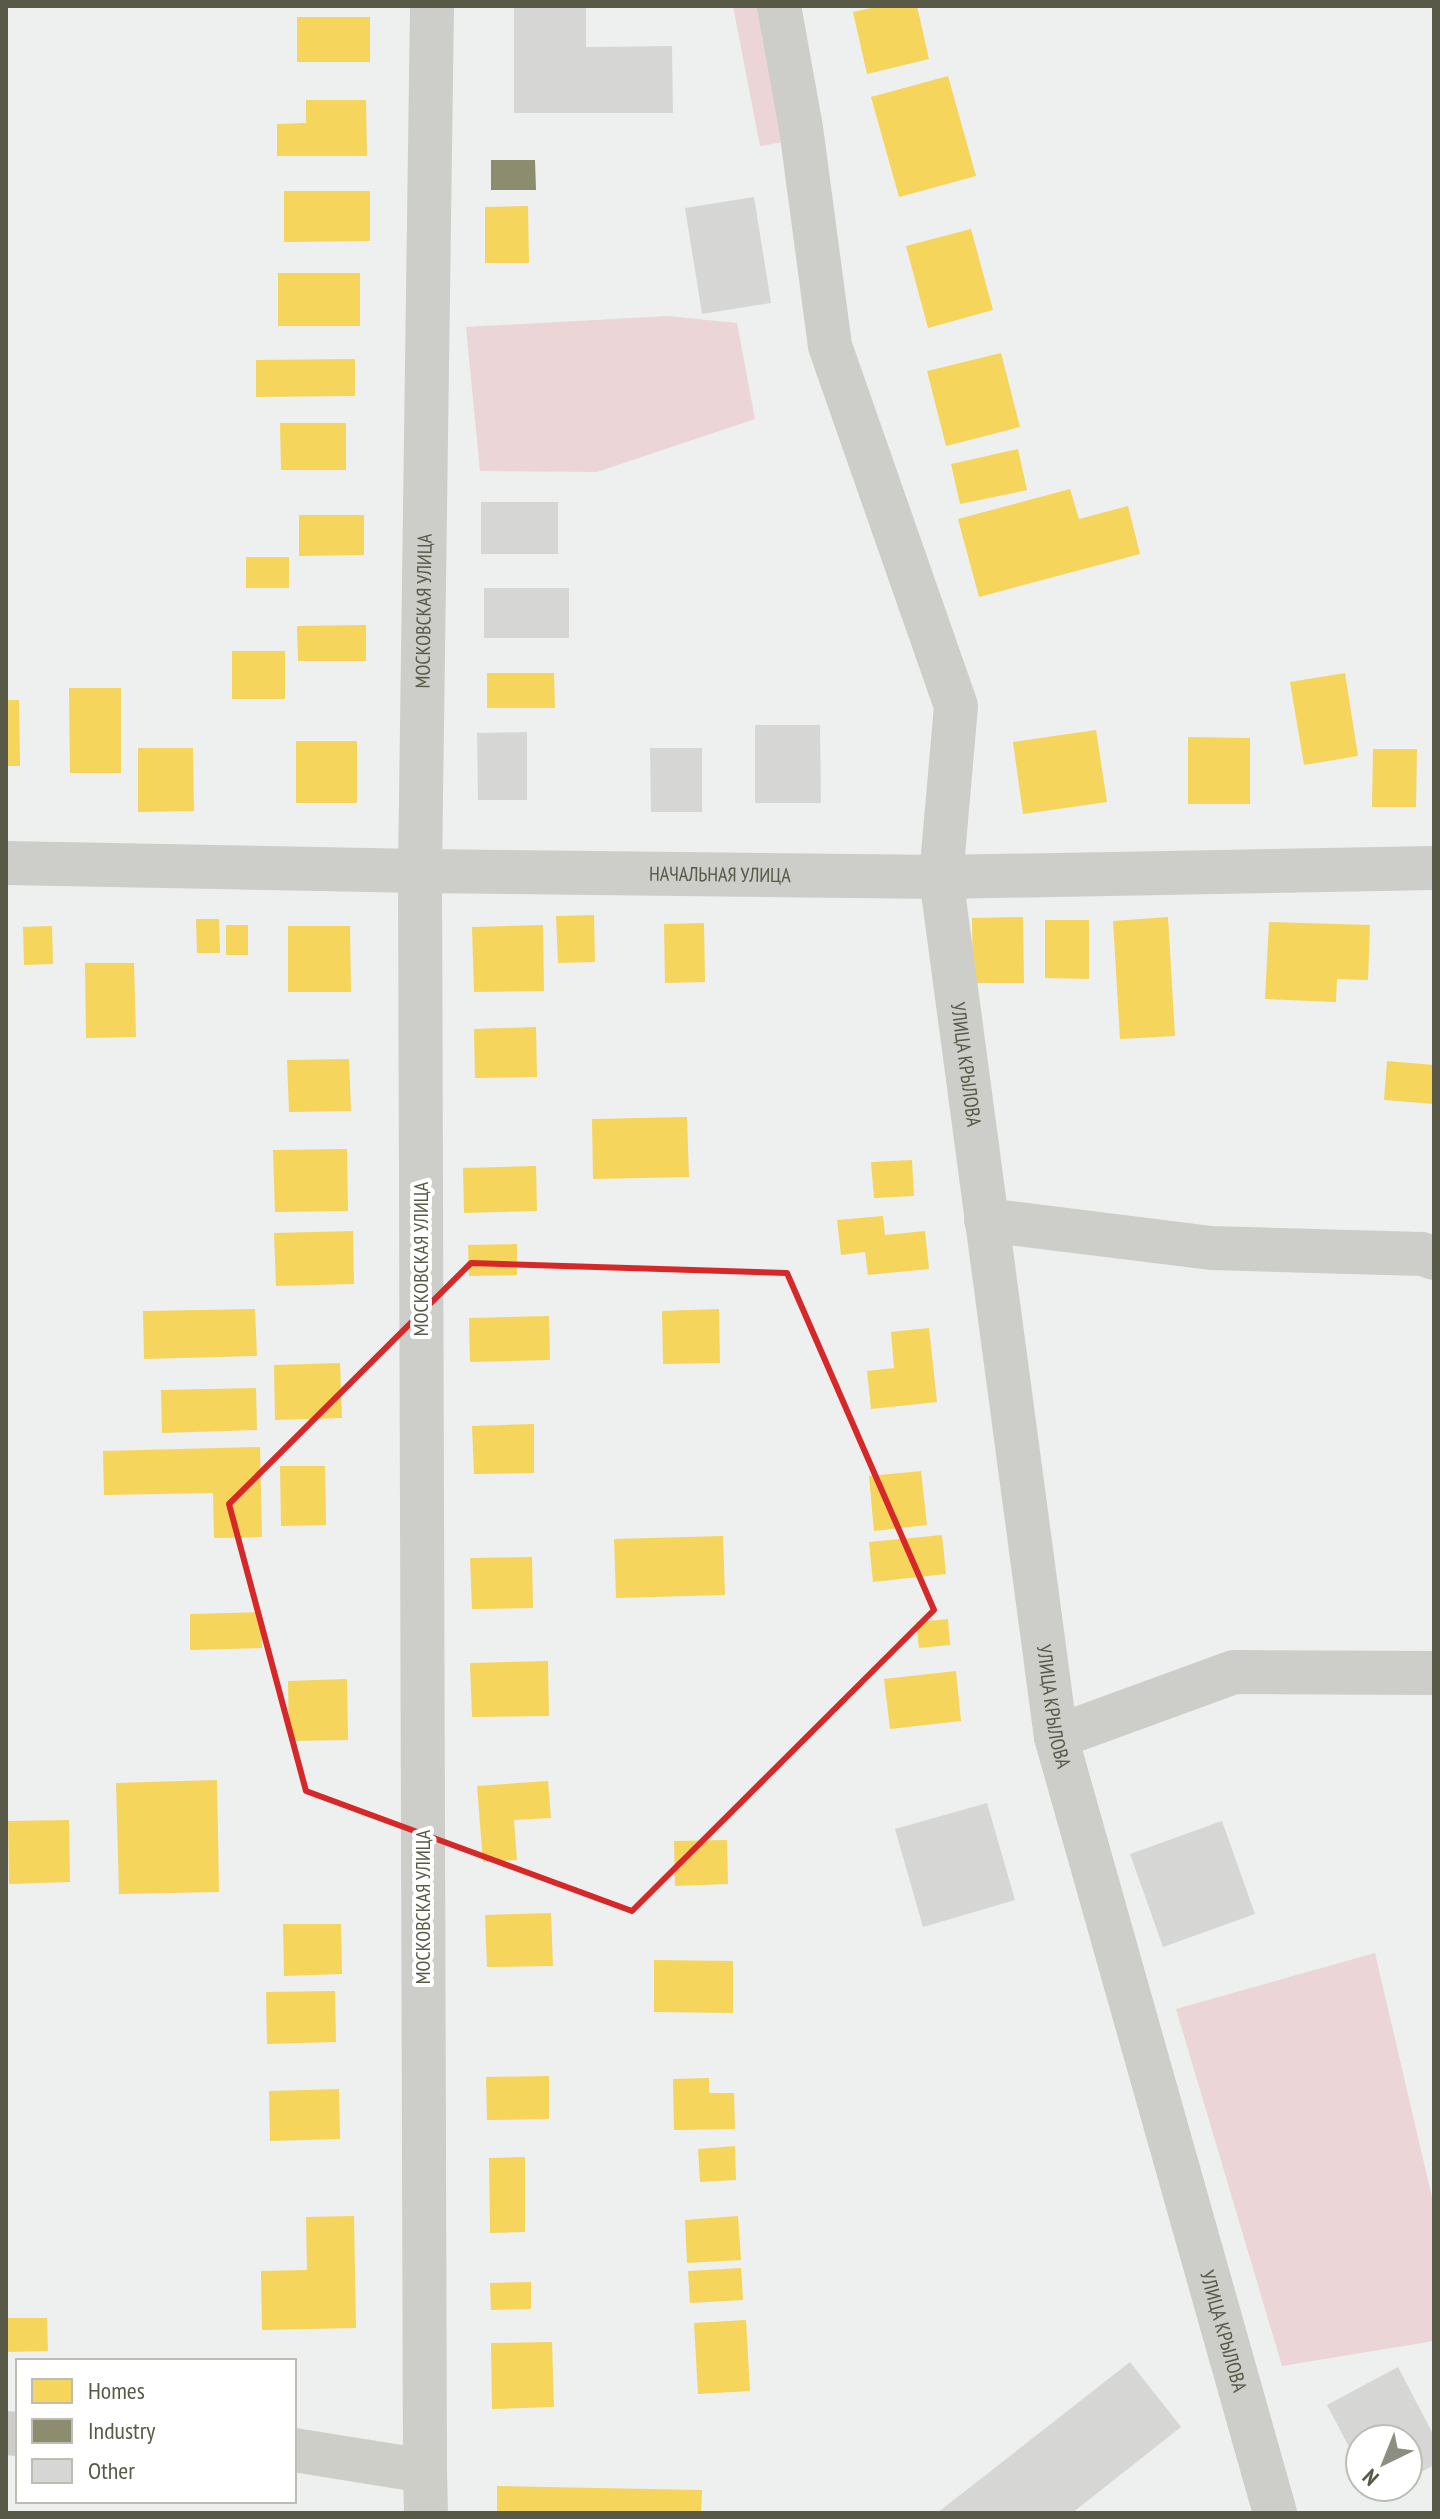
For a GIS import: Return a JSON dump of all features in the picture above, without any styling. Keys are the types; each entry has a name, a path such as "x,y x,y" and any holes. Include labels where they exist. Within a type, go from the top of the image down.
{"main road":[{"path":"296,2451 426,2492"}],"street":[{"name":"МОСКОВСКАЯ УЛИЦА","path":"426,2492 420,871 432,6"},
{"name":"УЛИЦА КРЫЛОВА","path":"779,6 801,128 830,346 956,706 941,877 1056,1737 1275,2513"},
{"name":"НАЧАЛЬНАЯ УЛИЦА","path":"6,863 941,877 1434,868"},
{"path":"986,1220 1211,1248 1422,1254 1434,1258"},
{"path":"1056,1737 1234,1672 1434,1673"}],"highlighted area":[{"path":"471,1263 787,1273 934,1610 632,1911 306,1791 229,1504"}],"shaded area":[{"path":"733,6 773,6 795,140 760,146"},
{"path":"668,316 737,323 755,419 597,472 480,471 466,327"},
{"path":"1375,1953 1434,2206 1434,2341 1282,2366 1176,2009"}],"building: Homes":[{"path":"880,6 917,6 929,59 867,74 853,12"},
{"path":"297,17 370,17 370,62 297,62"},
{"path":"948,76 976,176 899,197 871,97"},
{"path":"306,100 366,100 367,156 277,156 277,124 306,123"},
{"path":"284,191 370,191 370,241 284,242"},
{"path":"528,206 529,263 485,263 485,207"},
{"path":"971,229 993,310 928,328 906,246"},
{"path":"278,273 360,273 360,326 278,326"},
{"path":"1001,353 1020,427 946,446 927,371"},
{"path":"355,359 355,396 256,397 256,360"},
{"path":"280,423 346,423 346,470 281,470"},
{"path":"1018,449 1027,490 960,504 951,464"},
{"path":"1070,489 1079,519 1128,506 1140,554 979,597 958,519"},
{"path":"299,515 364,515 364,555 299,556"},
{"path":"246,557 289,557 289,588 246,588"},
{"path":"366,625 366,661 298,661 297,626"},
{"path":"232,651 285,651 285,699 232,699"},
{"path":"487,673 554,673 555,708 487,708"},
{"path":"1345,673 1358,756 1304,765 1290,682"},
{"path":"69,688 121,688 121,773 70,773"},
{"path":"6,700 19,700 20,766 6,766"},
{"path":"1096,730 1107,802 1023,814 1013,742"},
{"path":"1188,737 1250,738 1250,804 1188,804"},
{"path":"296,741 357,741 357,803 296,803"},
{"path":"138,748 193,748 194,811 138,812"},
{"path":"1373,749 1417,749 1416,807 1372,807"},
{"path":"594,915 595,962 558,963 556,916"},
{"path":"1023,917 1024,983 973,983 972,918"},
{"path":"1168,917 1175,1036 1120,1039 1113,921"},
{"path":"196,919 219,919 220,953 197,953"},
{"path":"1045,920 1089,920 1089,979 1045,978"},
{"path":"1269,922 1370,925 1368,980 1337,979 1336,1002 1265,999"},
{"path":"704,923 705,982 665,983 664,924"},
{"path":"226,925 248,925 248,955 226,955"},
{"path":"543,925 544,991 474,992 472,927"},
{"path":"52,926 53,964 24,965 23,927"},
{"path":"288,926 350,926 351,992 288,992"},
{"path":"85,963 134,963 136,1037 86,1038"},
{"path":"536,1027 537,1077 475,1078 474,1029"},
{"path":"349,1059 351,1111 289,1112 287,1060"},
{"path":"1387,1061 1434,1065 1434,1104 1384,1100"},
{"path":"687,1117 689,1177 593,1179 592,1119"},
{"path":"347,1149 348,1211 275,1212 273,1150"},
{"path":"912,1160 914,1196 874,1198 871,1162"},
{"path":"536,1166 537,1211 464,1213 463,1168"},
{"path":"883,1216 885,1235 925,1231 929,1269 868,1275 865,1252 841,1255 837,1220"},
{"path":"353,1231 354,1284 276,1286 274,1233"},
{"path":"517,1244 517,1275 469,1276 468,1245"},
{"path":"255,1309 257,1356 144,1359 143,1311"},
{"path":"719,1309 720,1363 663,1364 662,1311"},
{"path":"549,1316 550,1360 470,1362 469,1318"},
{"path":"929,1328 937,1402 871,1409 867,1371 894,1368 891,1332"},
{"path":"340,1363 342,1418 275,1420 274,1365"},
{"path":"256,1388 257,1430 162,1433 161,1390"},
{"path":"534,1424 534,1473 474,1474 472,1426"},
{"path":"260,1447 262,1537 214,1538 213,1493 104,1495 103,1451"},
{"path":"280,1466 325,1466 326,1525 281,1526"},
{"path":"921,1471 927,1525 874,1531 869,1476"},
{"path":"942,1535 946,1574 873,1582 869,1542"},
{"path":"723,1536 725,1595 616,1598 614,1539"},
{"path":"532,1557 533,1608 472,1609 470,1558"},
{"path":"261,1612 262,1648 190,1650 190,1614"},
{"path":"948,1619 950,1645 919,1648 916,1622"},
{"path":"548,1661 549,1716 472,1717 470,1663"},
{"path":"956,1671 961,1721 890,1729 884,1679"},
{"path":"347,1679 348,1740 289,1741 288,1681"},
{"path":"217,1780 219,1892 119,1894 116,1783"},
{"path":"548,1781 551,1818 514,1820 517,1860 483,1862 477,1786"},
{"path":"69,1820 70,1882 9,1884 8,1821"},
{"path":"727,1840 728,1884 675,1886 674,1841"},
{"path":"551,1913 553,1966 487,1967 485,1915"},
{"path":"283,1924 341,1924 342,1974 284,1976"},
{"path":"654,1960 733,1961 733,2013 654,2012"},
{"path":"335,1991 336,2042 267,2044 266,1992"},
{"path":"549,2076 549,2119 487,2120 486,2077"},
{"path":"709,2078 709,2093 734,2093 735,2129 674,2130 673,2079"},
{"path":"339,2089 340,2139 270,2141 269,2091"},
{"path":"735,2146 736,2180 700,2182 698,2149"},
{"path":"525,2157 525,2232 490,2233 489,2158"},
{"path":"354,2216 356,2328 262,2330 261,2271 307,2270 306,2217"},
{"path":"738,2216 741,2260 687,2263 685,2220"},
{"path":"741,2268 743,2300 690,2303 688,2271"},
{"path":"531,2282 531,2309 491,2310 490,2283"},
{"path":"6,2318 47,2318 48,2351 6,2352"},
{"path":"746,2320 750,2391 698,2394 694,2323"},
{"path":"552,2342 554,2407 492,2409 491,2343"},
{"path":"497,2486 702,2490 701,2513 497,2513"}],"building: Industry":[{"path":"491,160 535,160 536,190 491,190"}],"building: Other":[{"path":"514,6 586,6 586,47 672,46 673,113 514,113"},
{"path":"754,197 771,303 702,314 685,208"},
{"path":"481,502 558,502 558,554 481,554"},
{"path":"484,588 569,588 569,638 484,638"},
{"path":"755,725 820,725 821,803 755,803"},
{"path":"527,732 527,800 478,800 477,733"},
{"path":"650,748 702,748 702,812 651,812"},
{"path":"987,1803 1015,1900 923,1927 895,1829"},
{"path":"1222,1821 1255,1914 1163,1947 1130,1854"},
{"path":"1130,2362 1181,2427 1072,2513 937,2513"},
{"path":"1398,2367 1434,2436 1434,2465 1424,2470 1424,2423 1344,2423 1344,2437 1327,2405"}]}
